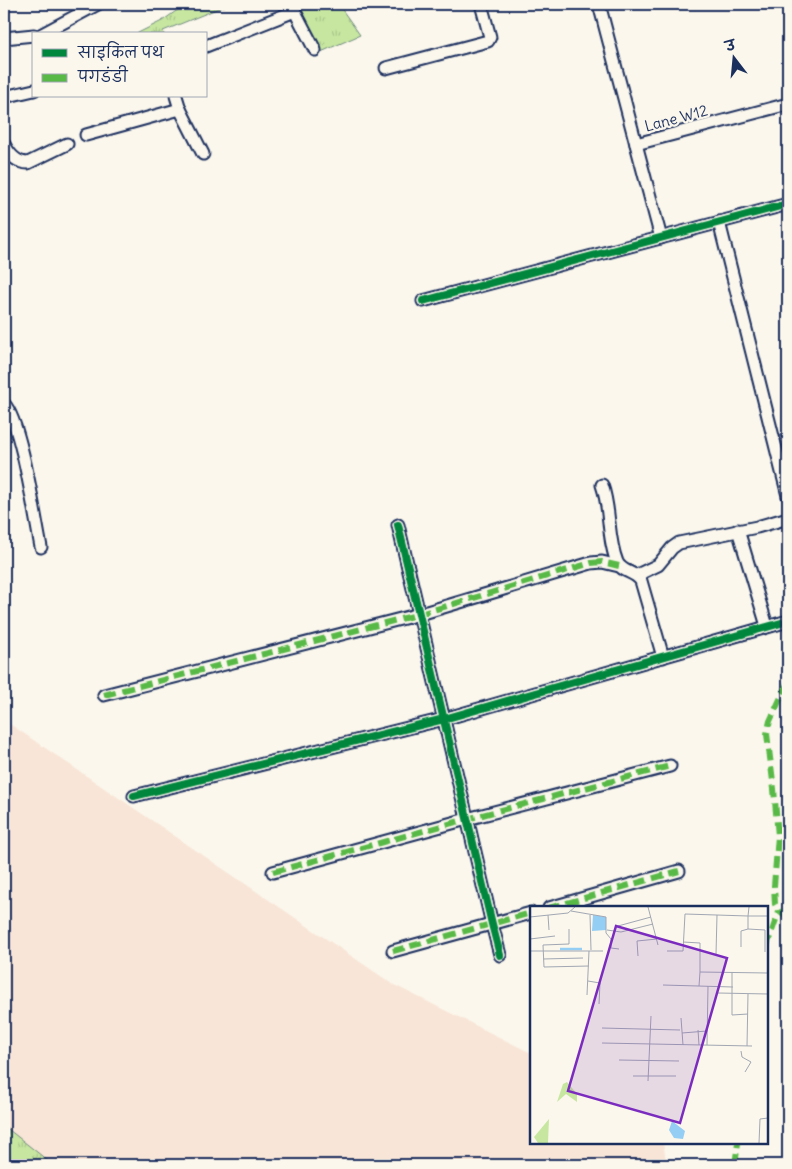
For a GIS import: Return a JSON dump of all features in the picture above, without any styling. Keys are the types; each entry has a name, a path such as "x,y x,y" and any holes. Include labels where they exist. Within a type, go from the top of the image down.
{"street":[{"path":"47,32 98,4"},
{"path":"386,68 488,41 490,37 481,4"},
{"path":"598,4 636,144"},
{"path":"208,45 293,8 315,50"},
{"path":"4,38 32,35"},
{"path":"4,97 32,90"},
{"path":"177,98 180,109 203,154"},
{"name":"Lane W12","path":"660,238 636,144 788,104"},
{"path":"86,135 180,109"},
{"path":"4,144 9,154 22,163 28,163 67,144"},
{"path":"424,302 788,204"},
{"path":"719,222 788,496"},
{"path":"4,404 12,416 22,453 41,547"},
{"path":"602,485 606,498 612,542 619,566"},
{"path":"637,575 658,565 672,548 679,543 757,527 788,518"},
{"path":"398,525 500,955"},
{"path":"738,530 767,626"},
{"path":"104,695 420,614 591,562 602,562 619,566 637,575 642,585 662,657"},
{"path":"134,796 444,719 788,621"},
{"path":"273,872 467,818 670,766"},
{"path":"556,906 679,871"},
{"path":"393,951 530,913"}],"shaded area":[{"path":"4,720 394,985 530,1053 530,1144 663,1144 667,1165 4,1165"}],"green space":[{"path":"186,4 229,4 163,32 140,32 162,21"},
{"path":"299,4 338,4 360,35 321,52"},
{"path":"4,1126 47,1160 54,1165 4,1165"}],"marked path":[{"path":"104,695 420,614 591,563 602,562 619,566"},
{"path":"788,682 770,721 767,734 778,836 774,886 775,904 779,911 788,919"},
{"path":"273,872 670,766"},
{"path":"556,906 679,871"},
{"path":"767,945 779,911"},
{"path":"393,951 530,913"},
{"path":"735,1165 738,1144"}],"cycle path":[{"path":"423,301 788,204"},
{"path":"398,525 500,955"},
{"path":"134,796 444,719 788,621"}]}
